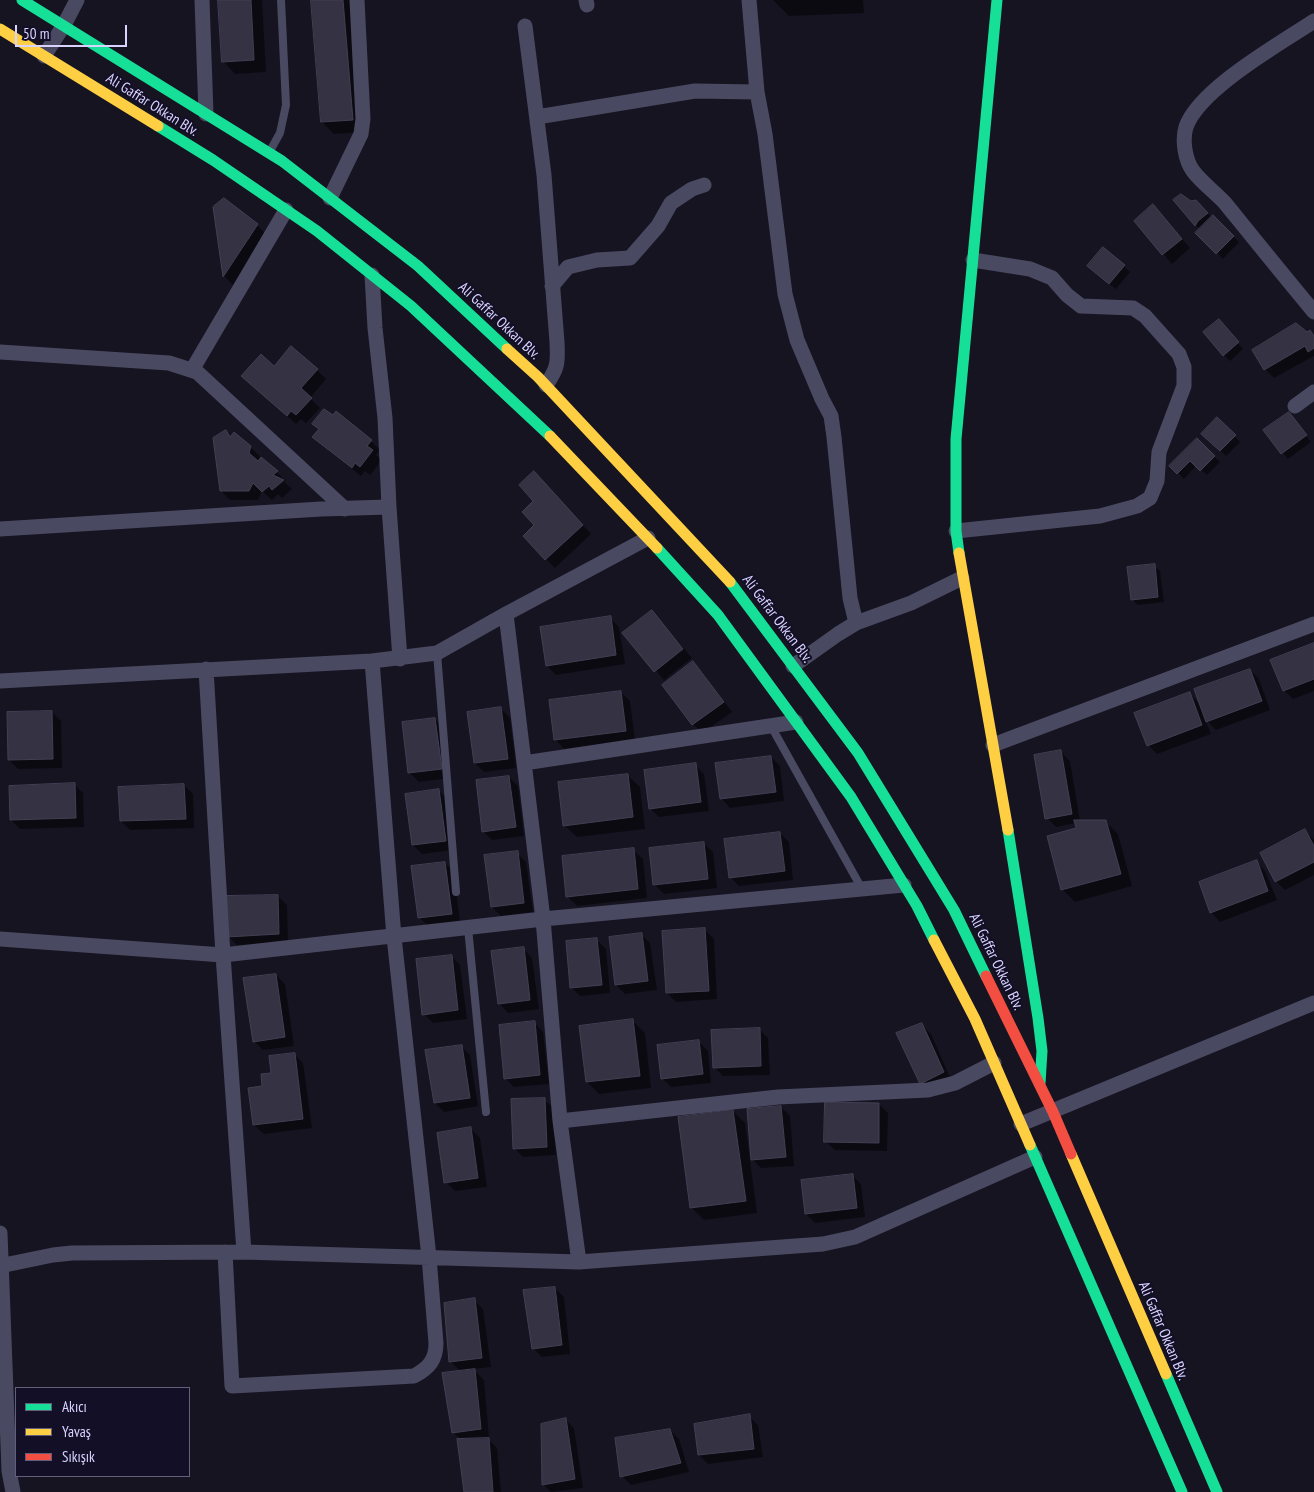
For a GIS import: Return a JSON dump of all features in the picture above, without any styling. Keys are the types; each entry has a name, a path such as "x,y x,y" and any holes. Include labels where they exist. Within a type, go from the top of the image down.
{"main road":[{"name":"Ali Gaffar Okkan Blv.","path":"22,0 269,153 418,266 546,385 728,578 858,753 954,910 1053,1112 1217,1492"},
{"path":"997,0 956,439 956,531 962,578 1004,801 1038,1018 1042,1051 1040,1086"},
{"name":"Ali Gaffar Okkan Blv.","path":"0,29 213,160 316,230 411,306 548,434 648,538 718,615 851,797 917,906 975,1019 1182,1492"}],"street":[{"path":"44,56 64,25 76,0"},
{"path":"202,0 206,114"},
{"path":"330,198 361,134 363,119 357,0"},
{"path":"749,0 757,92 765,134 785,294 797,340 831,416 850,598 856,624"},
{"path":"1314,21 1234,74 1200,105 1186,126 1184,140 1186,156 1192,170 1223,201 1314,312"},
{"path":"525,26 544,175 558,364 546,385"},
{"path":"537,117 695,92 757,92"},
{"path":"552,286 568,267 597,260 630,258 658,226 671,203 692,189 704,185"},
{"path":"192,370 286,210"},
{"path":"956,531 1100,516 1137,506 1150,498 1157,481 1159,452 1184,386 1184,367 1179,354 1145,316 1133,308 1081,306 1066,295 1052,278 1030,269 973,260"},
{"path":"372,275 375,328 385,418 389,507 400,659"},
{"path":"0,352 169,363 198,372 345,509"},
{"path":"1295,406 1314,392"},
{"path":"0,529 389,507"},
{"path":"0,681 372,661 437,654 506,614 648,538"},
{"path":"793,666 838,634 856,624 910,603 962,578"},
{"path":"506,614 543,919 560,1121 579,1262"},
{"path":"993,745 1314,624"},
{"path":"225,1252 232,1386 414,1376 431,1364 436,1353 436,1343 429,1257 394,937 372,661"},
{"path":"206,669 223,955 244,1252"},
{"path":"524,763 796,722"},
{"path":"0,939 223,955 543,919 904,885"},
{"path":"1021,1124 1314,1003"},
{"path":"560,1121 778,1097 928,1090 955,1083 994,1063"},
{"path":"0,1266 72,1253 244,1252 579,1262 823,1244 855,1237 1035,1157"},
{"path":"0,1233 9,1471 12,1492"}],"lane":[{"path":"269,153 280,134 286,105 281,0"},
{"path":"437,654 456,892"},
{"path":"771,726 862,889"},
{"path":"468,928 486,1112"}],"building":[{"path":"218,0 251,0 254,60 222,62"},
{"path":"311,0 343,0 353,120 321,122"},
{"path":"1181,194 1191,201 1196,200 1208,213 1195,226 1173,200"},
{"path":"224,198 258,224 223,277 213,207"},
{"path":"1153,204 1182,239 1162,255 1134,221"},
{"path":"1213,215 1234,236 1216,254 1195,233"},
{"path":"1103,247 1125,265 1109,284 1087,266"},
{"path":"1219,319 1239,342 1223,356 1203,332"},
{"path":"1296,323 1307,332 1310,330 1314,336 1314,348 1308,352 1305,346 1264,370 1252,350"},
{"path":"291,346 318,369 301,388 312,398 296,415 291,411 287,416 241,376 261,354 274,366"},
{"path":"324,409 333,415 336,411 372,440 367,446 373,450 360,467 355,463 352,468 312,437 319,429 312,424"},
{"path":"1289,412 1307,435 1281,454 1263,430"},
{"path":"1217,417 1236,435 1220,451 1201,434"},
{"path":"226,430 230,437 234,432 251,446 249,453 258,461 261,457 278,471 273,475 284,480 272,490 269,486 262,492 253,483 249,491 220,491 213,438"},
{"path":"1197,438 1215,456 1200,471 1190,461 1177,474 1169,466"},
{"path":"534,471 583,525 545,560 523,536 534,525 522,512 533,501 519,485"},
{"path":"1155,564 1158,597 1131,600 1127,567"},
{"path":"652,610 683,649 654,672 622,633"},
{"path":"611,616 616,655 546,666 540,627"},
{"path":"1314,643 1314,679 1283,691 1270,660"},
{"path":"693,661 724,702 692,725 662,685"},
{"path":"1250,669 1262,701 1206,722 1194,689"},
{"path":"621,691 626,731 554,740 549,700"},
{"path":"1190,692 1202,725 1147,746 1134,713"},
{"path":"501,707 508,759 474,763 467,712"},
{"path":"52,711 53,759 8,760 7,712"},
{"path":"435,718 442,769 408,773 402,722"},
{"path":"1061,750 1072,814 1045,819 1034,755"},
{"path":"771,756 776,792 720,799 715,763"},
{"path":"696,763 701,802 649,809 644,770"},
{"path":"628,774 633,817 563,826 558,782"},
{"path":"509,776 516,827 482,832 476,780"},
{"path":"75,783 76,818 10,820 9,786"},
{"path":"184,784 186,819 120,821 118,787"},
{"path":"439,789 446,841 412,845 405,794"},
{"path":"1074,820 1106,820 1121,874 1061,890 1047,836 1076,828"},
{"path":"1305,829 1314,846 1314,862 1275,882 1260,853"},
{"path":"780,832 785,871 729,878 724,839"},
{"path":"704,842 708,879 653,885 649,848"},
{"path":"634,848 638,889 566,897 562,856"},
{"path":"518,851 524,903 491,907 484,855"},
{"path":"1257,860 1268,891 1210,913 1199,882"},
{"path":"445,862 452,914 418,918 411,866"},
{"path":"278,895 279,934 227,937 225,896"},
{"path":"705,928 709,991 666,993 662,931"},
{"path":"642,933 648,981 615,985 609,937"},
{"path":"597,938 602,985 570,988 566,941"},
{"path":"524,947 530,1000 498,1004 491,951"},
{"path":"452,955 458,1010 422,1015 416,959"},
{"path":"276,974 285,1037 253,1042 243,978"},
{"path":"633,1019 640,1076 586,1082 579,1026"},
{"path":"535,1021 540,1075 504,1079 499,1025"},
{"path":"922,1023 944,1072 920,1084 896,1033"},
{"path":"760,1028 761,1066 713,1068 711,1030"},
{"path":"699,1040 703,1074 661,1079 657,1045"},
{"path":"462,1045 470,1098 434,1103 425,1050"},
{"path":"295,1053 303,1119 253,1125 248,1088 262,1086 261,1074 271,1073 269,1056"},
{"path":"545,1098 547,1147 513,1149 511,1099"},
{"path":"825,1102 879,1103 879,1143 824,1142"},
{"path":"781,1106 786,1157 751,1160 747,1109"},
{"path":"733,1110 746,1201 690,1208 678,1117"},
{"path":"471,1127 478,1178 444,1183 437,1133"},
{"path":"853,1174 857,1208 805,1214 801,1180"},
{"path":"555,1287 562,1345 532,1349 523,1290"},
{"path":"475,1298 482,1358 449,1362 444,1303"},
{"path":"475,1369 481,1429 452,1433 442,1373"},
{"path":"750,1414 754,1449 698,1455 694,1424"},
{"path":"566,1418 575,1479 542,1485 541,1424"},
{"path":"670,1429 681,1463 620,1477 615,1438"},
{"path":"489,1438 493,1492 464,1492 457,1439"}],"traffic: fast":[{"path":"22,0 282,161 418,266 507,349"},
{"path":"959,553 956,531 956,439 997,0"},
{"path":"158,126 213,160 317,231 411,306 550,436"},
{"path":"657,548 718,615 851,797 917,906 934,940"},
{"path":"730,582 858,753 954,910 986,976"},
{"path":"1008,830 1038,1018 1042,1051 1040,1083"},
{"path":"1030,1145 1182,1492"},
{"path":"1166,1374 1217,1492"}],"traffic: slow":[{"path":"0,29 158,126"},
{"path":"507,349 538,377 730,582"},
{"path":"550,436 657,548"},
{"path":"959,553 1008,830"},
{"path":"934,940 975,1019 1030,1145"},
{"path":"1071,1154 1166,1374"}],"traffic: jam":[{"path":"986,976 1053,1112 1071,1154"}]}
